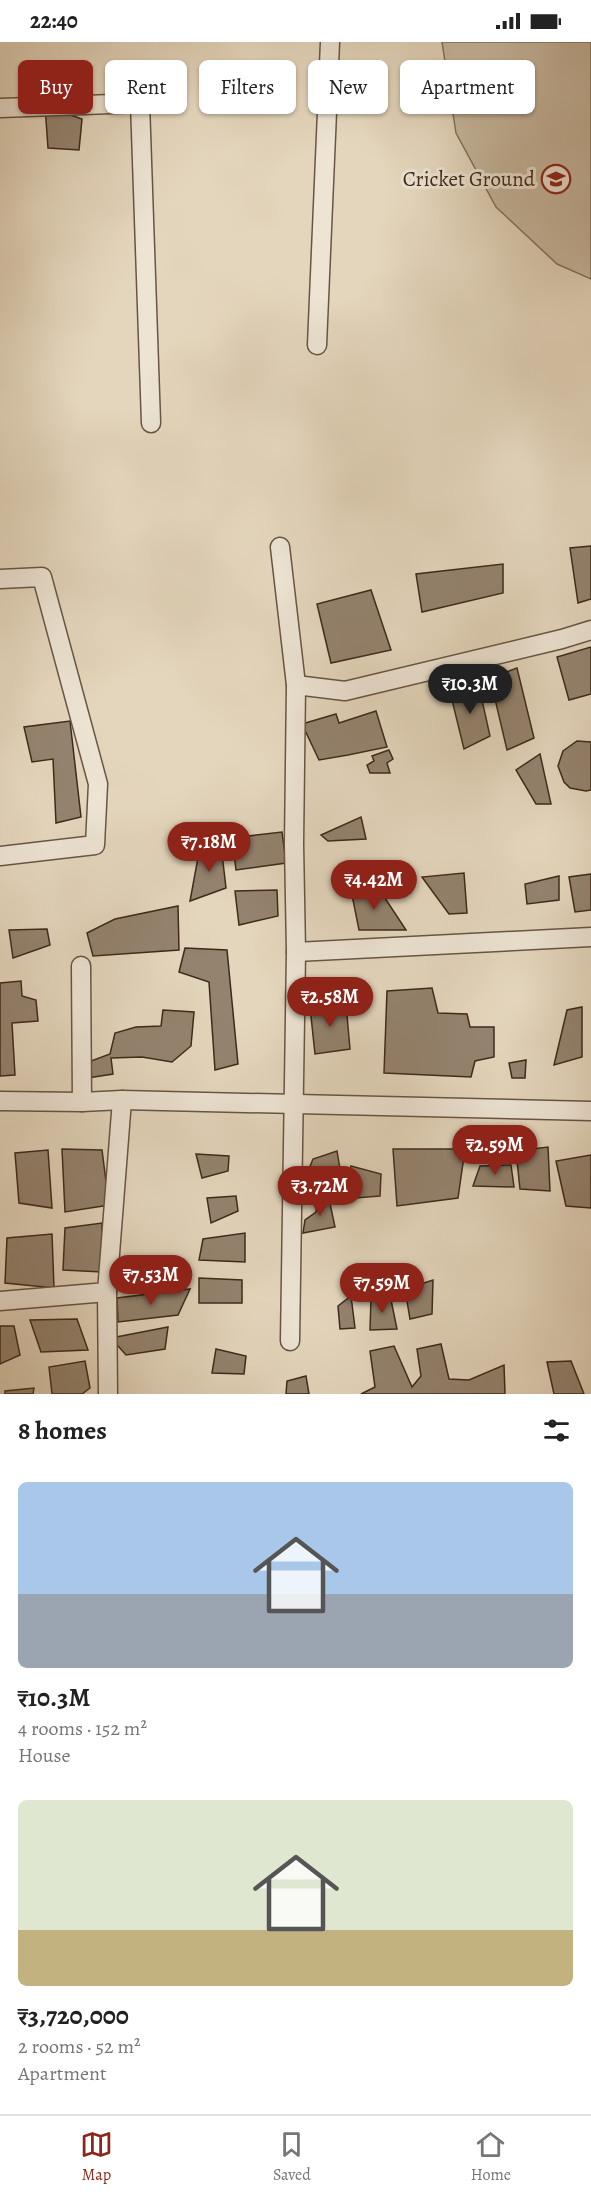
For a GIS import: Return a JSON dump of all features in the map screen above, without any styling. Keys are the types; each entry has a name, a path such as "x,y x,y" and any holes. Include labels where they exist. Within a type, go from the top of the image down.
{"street":[{"path":"317,345 330,42"},
{"path":"0,108 140,103 151,423"},
{"path":"280,547 296,685 294,844 296,952 290,1341"},
{"path":"0,579 42,577 98,784 96,846 0,855"},
{"path":"296,685 345,691 591,630"},
{"path":"296,952 591,937"},
{"path":"81,966 82,1102"},
{"path":"108,1394 107,1293 122,1100"},
{"path":"0,1101 122,1100 591,1111"},
{"path":"0,1301 107,1293"}],"shaded area":[{"name":"Cricket Ground","path":"442,42 591,42 591,279 557,264 496,207 456,133 453,114 535,114 535,60 445,60"}],"building":[{"path":"46,114 68,114 82,119 79,150 48,148"},
{"path":"591,546 591,599 578,603 570,548"},
{"path":"503,564 503,593 422,612 416,574"},
{"path":"371,590 391,650 331,663 317,604"},
{"path":"591,647 591,694 569,700 557,657"},
{"path":"517,668 534,738 507,750 490,678"},
{"path":"478,682 490,736 464,749 450,692"},
{"path":"376,711 387,747 319,760 302,724 336,714 339,723"},
{"path":"70,721 81,817 56,823 53,759 32,762 24,727"},
{"path":"577,741 591,742 591,790 570,788 564,782 558,766 563,751"},
{"path":"389,750 393,759 387,763 390,773 370,773 367,765 374,761 372,756"},
{"path":"540,754 551,804 536,804 516,770"},
{"path":"361,817 366,839 328,841 321,835"},
{"path":"282,832 286,863 236,870 232,838"},
{"path":"221,845 226,888 190,901 199,852"},
{"path":"464,873 467,913 449,914 422,877"},
{"path":"591,874 591,910 575,912 569,877"},
{"path":"559,876 559,900 527,904 525,884"},
{"path":"377,886 406,930 359,930 351,890"},
{"path":"277,890 278,916 239,925 235,891"},
{"path":"178,906 179,950 93,956 87,933 115,919"},
{"path":"47,929 50,945 13,958 9,930"},
{"path":"185,948 227,950 238,1064 215,1070 209,982 179,972"},
{"path":"21,981 22,996 36,1000 38,1021 12,1023 15,1075 0,1076 0,983"},
{"path":"432,988 438,1013 467,1014 470,1027 494,1027 494,1057 475,1061 471,1077 384,1073 387,991"},
{"path":"346,1004 350,1049 315,1054 310,1007"},
{"path":"582,1007 582,1057 554,1065 567,1010"},
{"path":"163,1010 194,1012 191,1046 172,1062 142,1057 111,1058 113,1074 87,1078 91,1061 110,1054 115,1033 136,1027 161,1026"},
{"path":"526,1060 525,1078 512,1078 509,1063"},
{"path":"548,1147 550,1191 520,1189 516,1151"},
{"path":"62,1149 102,1150 109,1205 65,1212"},
{"path":"393,1149 465,1149 458,1198 397,1206"},
{"path":"48,1150 52,1208 19,1203 15,1153"},
{"path":"337,1151 341,1175 306,1176 313,1159"},
{"path":"196,1154 229,1156 228,1171 202,1178"},
{"path":"591,1155 591,1208 566,1206 556,1161"},
{"path":"511,1165 514,1187 473,1186 480,1166"},
{"path":"351,1166 381,1174 380,1196 342,1199"},
{"path":"236,1196 238,1211 211,1223 207,1198"},
{"path":"317,1197 329,1199 335,1227 303,1233 305,1220 316,1212"},
{"path":"102,1223 102,1272 63,1270 65,1228"},
{"path":"245,1233 245,1262 199,1260 203,1239"},
{"path":"52,1234 54,1288 5,1283 7,1238"},
{"path":"199,1278 242,1280 242,1303 199,1303"},
{"path":"433,1280 432,1314 410,1319 405,1289"},
{"path":"190,1289 178,1315 118,1322 117,1298"},
{"path":"390,1295 397,1329 370,1330 371,1298"},
{"path":"351,1296 355,1328 340,1329 338,1306"},
{"path":"77,1319 88,1350 41,1352 30,1320"},
{"path":"0,1326 14,1326 20,1355 0,1364"},
{"path":"168,1327 165,1349 126,1355 111,1338"},
{"path":"441,1344 449,1379 469,1380 504,1365 505,1394 361,1394 375,1387 370,1351 394,1346 412,1387 421,1376 417,1349"},
{"path":"216,1349 246,1356 244,1374 212,1373"},
{"path":"85,1361 90,1388 82,1394 52,1394 49,1367"},
{"path":"571,1361 584,1394 554,1394 547,1362"},
{"path":"306,1376 309,1394 286,1394 287,1381"},
{"path":"34,1388 33,1394 5,1394 5,1391"}],"place":[{"name":"Cricket Ground","path":"556,179"}]}
